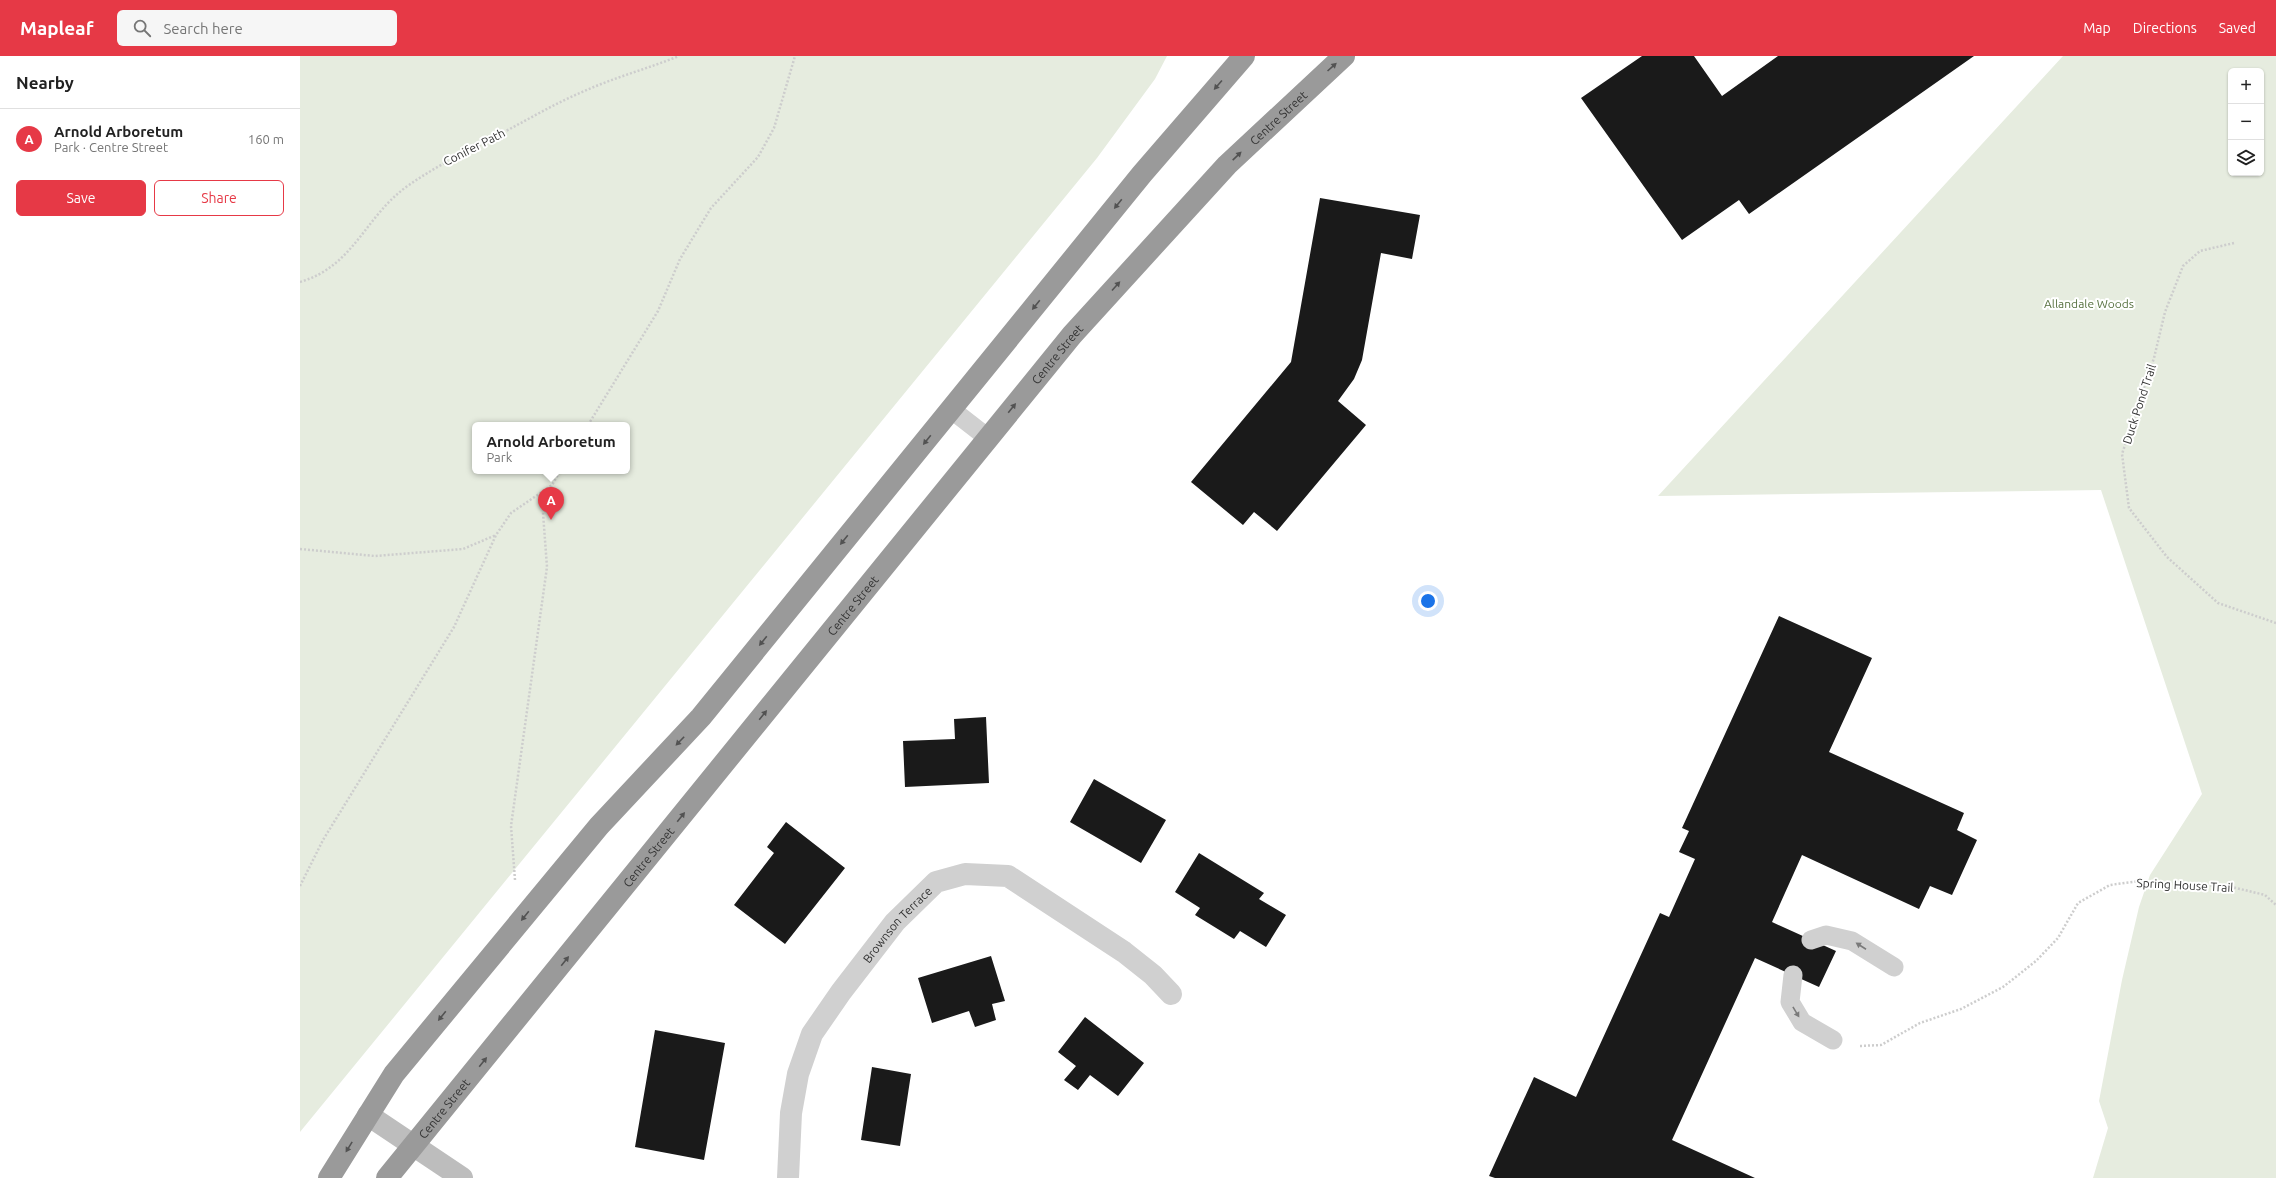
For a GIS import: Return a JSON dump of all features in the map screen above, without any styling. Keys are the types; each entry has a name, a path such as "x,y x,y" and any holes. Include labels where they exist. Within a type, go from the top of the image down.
{"highway":[{"path":"329,1178 394,1074 616,807 697,722 952,410 1142,174 1244,56"},
{"name":"Centre Street","path":"387,1178 988,438 1090,315 1194,200 1265,129 1344,56"}],"street":[{"name":"Brownson Terrace","path":"788,1178 791,1113 798,1074 812,1034 841,992 895,922 936,882 965,874 1008,876 1124,952 1153,975 1171,994"},
{"path":"368,1115 462,1178"}],"lane":[{"path":"952,410 988,438"},
{"path":"1811,940 1826,935 1852,941 1894,967"},
{"path":"1793,975 1790,1002 1802,1022 1833,1040"}],"path":[{"name":"Conifer Path","path":"300,282 315,278 330,269 348,252 389,201 399,191 429,171 580,92 679,56"},
{"path":"590,422 658,311 680,259 710,208 758,157 774,128 795,56"},
{"name":"Duck Pond Trail","path":"2234,243 2200,251 2183,266 2165,312 2154,358 2122,454 2129,508 2167,557 2218,603 2276,623"},
{"path":"515,881 511,826 547,567 543,512 552,485 558,474"},
{"path":"300,886 323,840 454,627 496,535 511,513 552,485"},
{"path":"300,549 375,556 463,549 496,535"},
{"name":"Spring House Trail","path":"1858,1046 1881,1045 1920,1023 1961,1009 2003,987 2036,961 2058,938 2078,903 2110,885 2139,881 2232,887 2265,895 2276,905"}],"green space":[{"path":"300,56 1167,56 1155,79 1097,158 300,1132"},
{"name":"Allandale Woods","path":"2063,56 2276,56 2276,1178 2093,1178 2108,1128 2099,1101 2122,980 2139,907 2150,875 2202,794 2101,490 1658,496"}],"building":[{"path":"1642,56 1694,56 1722,96 1778,56 1974,56 1749,214 1739,200 1682,240 1581,98"},
{"path":"1320,198 1420,215 1412,259 1381,253 1362,360 1354,379 1338,401 1366,425 1277,531 1254,512 1243,525 1191,482 1291,362"},
{"path":"1779,616 1872,658 1829,752 1964,813 1957,830 1977,840 1952,895 1930,886 1919,909 1802,855 1772,922 1836,951 1819,987 1755,958 1672,1140 1755,1178 1495,1178 1489,1176 1534,1077 1576,1097 1660,913 1669,917 1695,859 1679,852 1689,831 1682,828"},
{"path":"986,717 989,783 905,787 903,741 955,739 954,719"},
{"path":"1094,779 1166,820 1141,863 1070,822"},
{"path":"786,822 845,868 785,944 734,905 774,853 767,847"},
{"path":"1199,853 1264,893 1259,899 1286,915 1266,947 1240,931 1234,939 1195,915 1200,908 1175,892"},
{"path":"991,956 1005,1001 992,1004 996,1020 975,1027 969,1011 932,1023 918,978"},
{"path":"1085,1017 1144,1063 1118,1096 1090,1075 1078,1090 1064,1080 1076,1066 1058,1052"},
{"path":"655,1030 725,1043 704,1160 635,1147"},
{"path":"872,1067 911,1074 900,1146 861,1140"}],"place":[{"name":"Arnold Arboretum","path":"551,520"}]}
